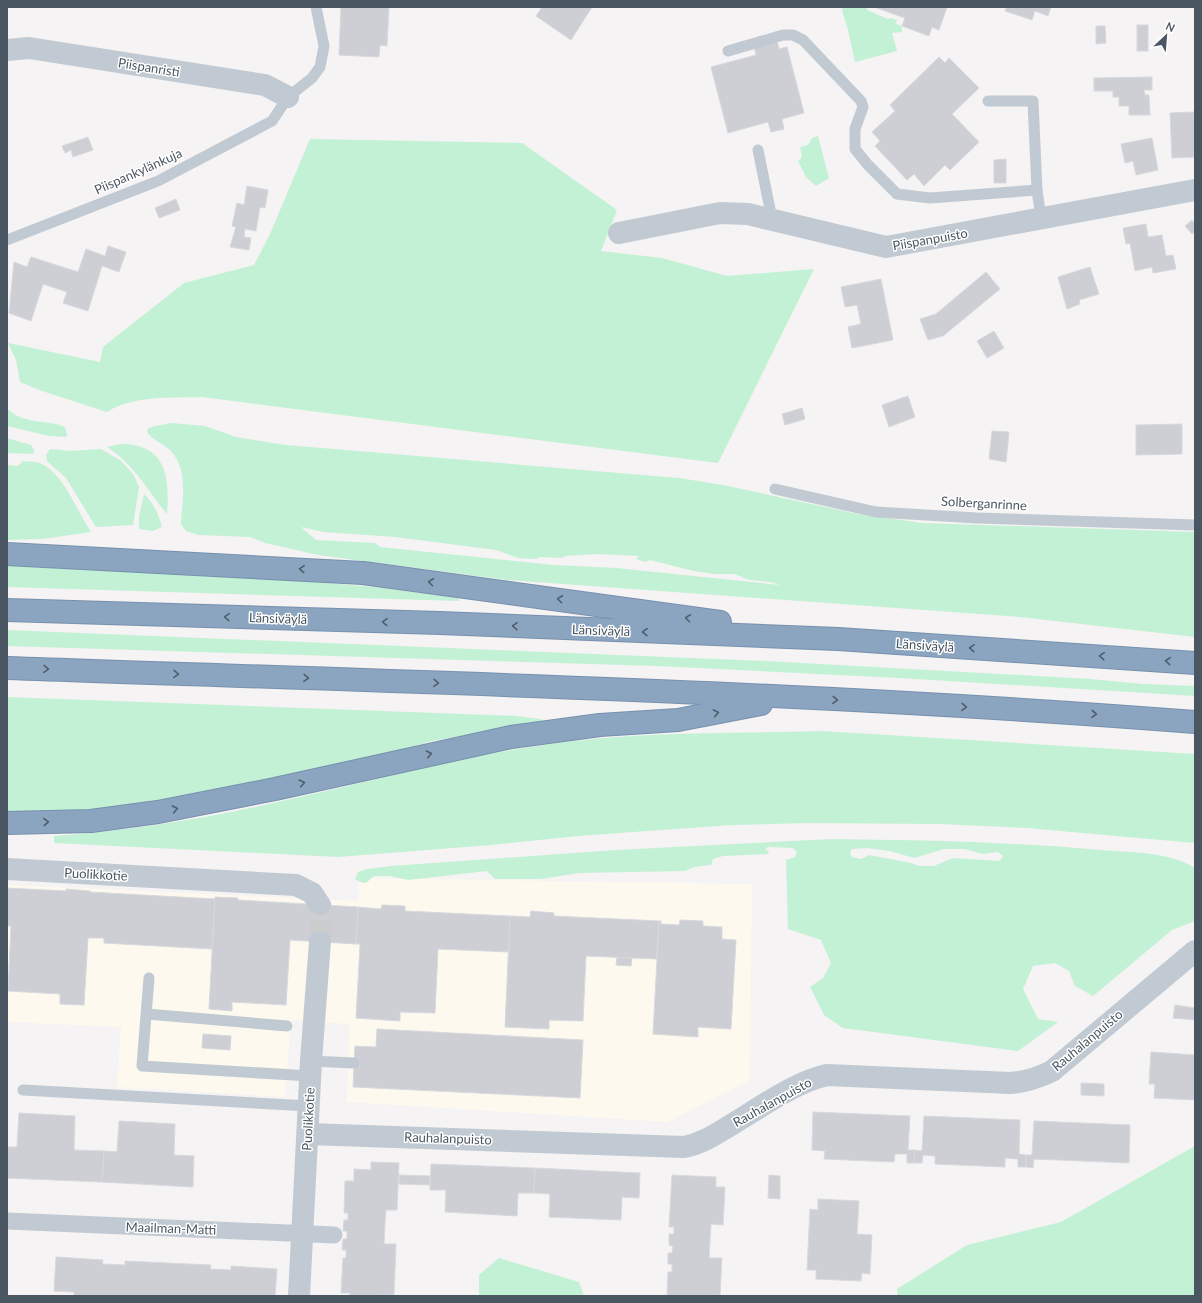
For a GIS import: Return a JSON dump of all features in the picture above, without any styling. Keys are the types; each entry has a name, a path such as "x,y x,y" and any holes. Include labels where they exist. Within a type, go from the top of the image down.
{"highway":[{"path":"7,554 363,573 838,639"},
{"name":"Länsiväylä","path":"7,610 440,623 838,639 1195,663"},
{"path":"7,668 646,690 1104,715 1195,722"},
{"path":"7,823 91,821 158,812 275,789 511,736 600,725 678,720 796,698"}],"street":[{"name":"Piispanristi","path":"7,50 29,48 265,85 288,97"},
{"name":"Piispanpuisto","path":"619,233 720,213 748,214 886,247 1195,190"},
{"name":"Puolikkotie","path":"7,869 296,885 312,893 320,905"},
{"name":"Puolikkotie","path":"299,1296 311,1068 320,942"},
{"name":"Rauhalanpuisto","path":"308,1134 684,1147 696,1144 714,1135 802,1083 827,1075 1010,1083 1024,1082 1036,1079 1052,1071 1195,951"},
{"name":"Maailman-Matti","path":"7,1222 334,1235"}],"lane":[{"name":"Piispankylänkuja","path":"7,240 158,181 272,121 288,97 312,78 320,67 324,46 316,7"},
{"path":"728,51 783,35 793,35 803,40 861,101 863,107 855,129 855,149 868,165 897,194 930,198 1037,190"},
{"path":"988,100 1033,101 1037,190 1041,218"},
{"path":"758,150 772,219"},
{"name":"Solberganrinne","path":"775,489 876,512 977,518 1195,525"},
{"path":"149,978 142,1066 311,1068 354,1063"},
{"path":"147,1014 286,1026"},
{"path":"23,1090 309,1106"}],"shaded area":[{"path":"359,878 752,884 750,1080 667,1122 347,1102 350,1024 291,1020 285,1097 117,1087 121,1027 7,1022 7,885 358,901"}],"green space":[{"path":"843,7 867,7 867,10 888,19 891,18 897,20 896,24 902,26 902,32 892,33 897,51 855,62 842,11"},
{"path":"818,136 829,178 816,186 806,177 798,161 802,157 800,147 808,145 812,138"},
{"path":"310,139 522,143 617,210 601,251 662,258 727,276 814,269 718,463 202,397 153,398 129,403 107,412 39,390 20,382 16,360 8,343 100,362 103,347 184,283 254,265 270,234"},
{"path":"7,408 20,417 65,427 67,435 66,437 49,436 7,426"},
{"path":"172,423 205,426 236,437 286,445 679,478 723,485 858,514 922,523 1195,532 1195,637 1020,617 508,580 318,555 265,543 251,537 198,535 186,531 181,524 183,486 180,467 177,459 171,451 147,432 148,428","holes":["301,527 323,532 395,537 496,550 518,558 562,558 566,556 597,554 639,556 636,559 645,562 650,560 694,571 714,574 735,574 749,580 771,582 780,585 616,568 554,565 380,547 375,543 316,540"]},
{"path":"7,438 31,445 34,450 33,454 7,453"},
{"path":"121,444 136,445 148,450 156,456 162,465 166,476 168,500 167,514 133,469 107,447"},
{"path":"50,449 70,451 101,449 120,460 133,474 139,487 133,525 96,527 66,478 47,461 46,455"},
{"path":"23,461 39,463 56,475 69,493 91,532 43,539 7,540 7,465 18,466"},
{"path":"144,494 155,509 162,527 153,531 139,529 139,516"},
{"path":"7,564 290,580 386,588 459,598 459,601 7,587"},
{"path":"7,630 766,661 1091,679 1143,684 1195,686 1195,696 899,678 658,666 7,646"},
{"path":"7,697 515,716 541,719 544,722 432,741 370,758 247,786 150,804 69,813 7,815"},
{"path":"822,731 1195,754 1195,843 1027,828 939,824 808,823 731,825 578,836 491,845 338,857 54,843 54,836 111,831 226,813 467,758 530,747 602,738 676,734"},
{"path":"832,839 1001,843 1150,854 1173,858 1195,868 1195,921 1172,930 1093,996 1075,986 1069,971 1055,963 1033,966 1023,989 1038,1019 1058,1022 1018,1051 843,1028 824,1015 810,987 823,978 831,963 821,940 788,929 786,860 795,857 797,852 793,848 768,847 765,849 769,852 768,854 723,856 713,859 711,865 694,867 685,871 579,873 541,879 495,879 487,871 408,880 390,876 374,876 366,883 355,879 358,872 367,869 391,866 616,850","holes":["867,848 890,851 914,858 944,849 965,849 983,854 998,852 1003,856 1000,861 953,858 934,866 919,866 911,863 869,855 861,859 852,857 850,853 852,849"]},
{"path":"1195,1146 1195,1296 898,1296 897,1289 967,1245 1061,1222"},
{"path":"499,1258 579,1282 584,1296 479,1296 479,1275"}],"building":[{"path":"341,7 389,7 387,46 380,45 379,57 339,55"},
{"path":"542,7 592,7 571,40 536,16"},
{"path":"874,7 947,7 939,30 932,27 929,36 902,26 905,18"},
{"path":"1007,7 1051,7 1048,16 1035,11 1032,20 1005,11"},
{"path":"1137,25 1148,25 1148,51 1137,51"},
{"path":"1096,26 1105,26 1106,43 1096,44"},
{"path":"777,41 779,49 787,47 804,113 782,119 784,129 771,132 768,122 728,133 711,67 756,55 754,47"},
{"path":"939,57 945,63 949,58 979,88 952,114 979,142 950,170 945,165 924,186 914,174 907,180 875,146 880,141 872,132 895,111 890,105"},
{"path":"1152,77 1152,90 1144,90 1145,95 1149,95 1150,115 1129,115 1129,106 1119,106 1119,97 1113,97 1113,91 1094,91 1094,78"},
{"path":"1195,112 1195,157 1172,158 1170,113"},
{"path":"88,137 93,150 73,157 71,150 65,153 62,146"},
{"path":"1152,138 1158,170 1136,175 1133,161 1125,163 1121,144"},
{"path":"1006,159 1006,183 994,183 994,160"},
{"path":"247,186 268,190 265,208 260,207 256,231 245,229 244,237 251,238 249,250 230,247 236,227 232,226 237,203 244,205"},
{"path":"176,199 180,210 159,218 155,208"},
{"path":"1192,220 1195,224 1195,232 1192,234 1185,226"},
{"path":"1146,224 1148,237 1162,235 1166,256 1173,255 1176,269 1153,273 1152,267 1135,271 1130,243 1126,244 1123,228"},
{"path":"108,246 126,252 119,272 102,266 88,311 63,303 67,292 43,284 31,321 9,313 14,262 27,267 31,257 78,272 86,249 105,256"},
{"path":"1090,267 1099,294 1079,300 1080,304 1067,309 1058,277"},
{"path":"986,272 1000,289 943,336 928,340 920,319 936,314"},
{"path":"881,279 893,340 852,348 848,327 861,324 857,305 845,307 841,287"},
{"path":"994,331 1004,348 987,358 977,341"},
{"path":"908,396 915,417 889,427 882,405"},
{"path":"802,408 805,419 785,425 782,414"},
{"path":"1182,424 1182,454 1136,455 1136,425"},
{"path":"992,431 1009,432 1006,462 989,459"},
{"path":"7,888 66,891 66,889 90,892 215,899 212,949 104,943 104,938 88,938 84,1005 60,1004 60,994 8,991 11,926 7,926"},
{"path":"215,897 238,898 238,900 358,907 356,944 290,940 286,1005 232,1002 232,1011 209,1009"},
{"path":"382,905 405,906 405,911 510,916 509,952 438,949 435,1013 400,1012 400,1021 356,1018 360,944 356,944 358,907 381,909"},
{"path":"531,911 554,913 554,916 659,921 657,959 586,956 583,1021 549,1020 549,1029 505,1027 510,916 530,917"},
{"path":"680,920 703,921 703,926 722,927 722,939 736,940 731,1029 698,1027 698,1037 653,1034 659,921 661,921 661,924 679,925"},
{"path":"617,957 632,958 631,966 616,965"},
{"path":"1175,1005 1195,1008 1195,1020 1173,1018"},
{"path":"377,1029 583,1040 580,1098 353,1087 355,1046 376,1047"},
{"path":"203,1034 231,1036 230,1050 202,1048"},
{"path":"1151,1052 1195,1055 1195,1100 1154,1098 1155,1084 1149,1084"},
{"path":"1081,1083 1104,1084 1104,1096 1081,1095"},
{"path":"813,1112 910,1116 908,1150 915,1150 914,1163 907,1163 907,1154 895,1154 894,1162 824,1159 825,1151 812,1150"},
{"path":"19,1113 75,1116 74,1150 104,1151 102,1182 7,1178 7,1147 17,1147"},
{"path":"924,1116 1020,1120 1019,1154 1026,1155 1026,1167 1018,1167 1018,1159 1005,1158 1005,1167 935,1164 935,1156 923,1155 922,1163 914,1163 915,1150 922,1151"},
{"path":"119,1121 175,1124 174,1155 194,1156 193,1187 102,1182 104,1151 117,1152"},
{"path":"1034,1121 1130,1125 1129,1163 1034,1159 1033,1168 1026,1167 1026,1155 1032,1155"},
{"path":"371,1162 399,1163 397,1210 386,1210 384,1244 396,1244 394,1295 350,1296 350,1293 341,1293 343,1258 346,1258 346,1250 342,1250 343,1239 347,1239 347,1231 343,1231 344,1220 348,1220 348,1213 344,1213 345,1181 354,1181 354,1169 371,1170"},
{"path":"431,1164 535,1168 534,1193 518,1193 517,1216 445,1212 446,1190 430,1190"},
{"path":"535,1168 640,1173 639,1198 622,1197 621,1220 549,1217 550,1194 534,1193"},
{"path":"399,1175 430,1176 430,1185 399,1184"},
{"path":"672,1175 716,1177 716,1187 725,1187 723,1225 711,1224 709,1258 722,1258 720,1296 667,1296 668,1272 672,1272 672,1264 668,1264 668,1253 672,1253 673,1246 669,1245 669,1234 674,1234 674,1227 669,1227"},
{"path":"769,1175 780,1176 780,1199 768,1198"},
{"path":"818,1199 859,1201 857,1234 872,1235 870,1274 862,1273 861,1281 816,1279 816,1270 807,1270 810,1209 818,1210"},
{"path":"56,1257 103,1260 102,1264 125,1265 125,1261 211,1265 210,1269 231,1270 231,1266 277,1269 275,1296 74,1296 74,1292 54,1291"}],"tunnel":[{"path":"320,905 322,912 320,942"}]}
